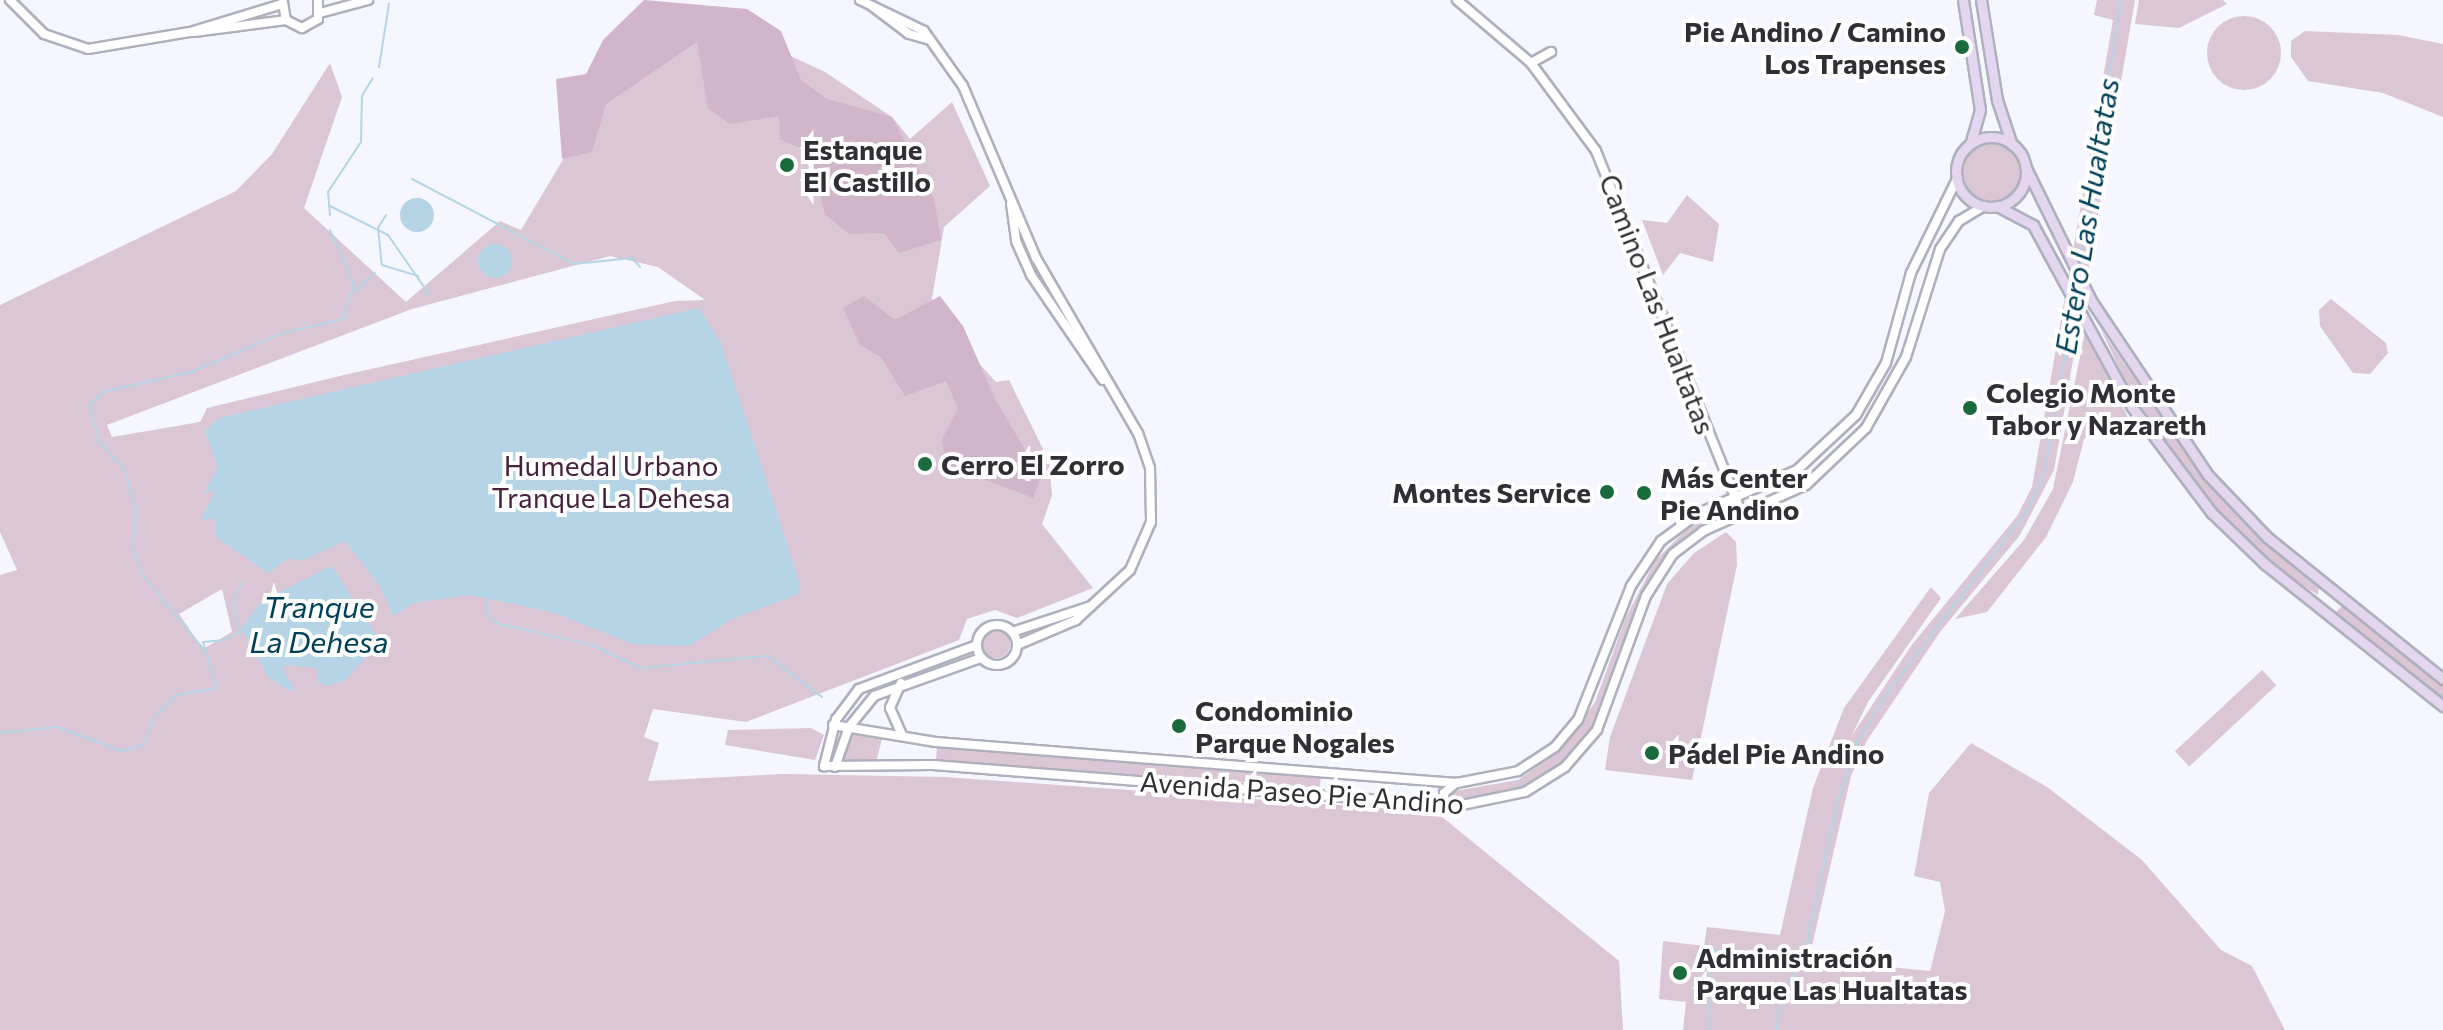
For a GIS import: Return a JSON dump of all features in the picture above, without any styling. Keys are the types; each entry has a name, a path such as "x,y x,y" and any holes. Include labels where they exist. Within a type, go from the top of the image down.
{"main road":[{"path":"1981,0 1997,100 2012,145 2092,302 2161,412 2231,502 2443,679"},
{"path":"1964,4 1984,21"},
{"path":"1964,4 1980,110 1970,144 1957,162 1957,179 1966,196 1984,206 1997,206 2031,222 2149,433 2212,513 2265,564 2443,706"},
{"path":"1970,144 1991,137 2012,145"},
{"path":"1997,206 2019,191 2025,166"}],"street":[{"path":"10,0 44,34 79,48 286,20 306,27 320,13 368,0"},
{"path":"318,0 320,13"},
{"path":"835,767 856,714 901,682 981,658 1004,664 1017,645 1070,624 1092,606 1136,560 1153,503 1144,445 1108,385 1031,275 1016,241 1010,199 969,98 915,25 860,0"},
{"name":"Camino Las Hualtatas","path":"1457,0 1531,63 1572,112 1615,186 1743,516"},
{"path":"190,32 283,2 286,20"},
{"path":"1531,63 1551,52"},
{"name":"Avenida Paseo Pie Andino","path":"1957,179 1911,273 1886,363 1861,406 1806,463 1737,499 1685,521 1646,559 1585,708 1560,742 1511,774 1457,783 902,736 833,725 824,766 933,765 1445,805 1518,795 1576,757 1605,717 1658,573 1695,536 1743,516 1819,476 1866,428 1906,357 1935,258 1959,221 1984,206"},
{"path":"833,725 844,706 880,677 977,645 991,625 1012,632 1092,606"},
{"path":"1012,632 1017,645"},
{"path":"977,645 981,658"},
{"path":"901,682 890,708 902,736"},
{"path":"844,706 856,714"},
{"path":"1445,805 1444,793 1457,783"}],"green space":[{"path":"2097,0 2135,0 2054,470 2020,535 1940,632 1866,742 1851,776 1809,959 1930,971 1945,911 1940,882 1914,876 1929,793 1971,743 2047,787 2142,860 2221,950 2252,966 2285,1030 1683,1030 1686,1002 1659,999 1663,941 1704,946 1707,927 1780,935 1813,788 1844,708 1931,587 1941,598 1868,702 1851,737 1911,646 2017,516 2032,487 2113,20 2094,15"},
{"path":"2139,0 2223,0 2227,4 2179,28 2135,24"},
{"path":"2244,16 2258,19 2270,27 2278,39 2281,53 2278,67 2270,79 2258,87 2244,90 2230,87 2218,79 2210,67 2207,53 2210,39 2218,27 2230,19"},
{"path":"2305,31 2398,35 2443,44 2443,117 2383,93 2308,81 2291,57 2291,41"},
{"name":"Humedal Urbano Tranque La Dehesa","path":"743,34 825,72 892,117 910,139 952,102 990,186 944,227 930,310 996,382 1009,380 1049,461 1052,495 1042,524 1093,588 1017,618 995,610 967,619 959,640 746,722 653,709 644,737 659,743 648,781 783,774 945,777 1436,812 1619,961 1623,1030 0,1030 0,575 17,570 0,532 0,305 236,191 272,154 330,63 342,97 304,208 406,302 500,221 521,230 631,46","holes":["610,256 658,267 705,300 675,301 207,408 200,422 112,437 107,425 412,309","222,589 232,632 203,649 179,614"]},
{"path":"1991,141 2003,143 2013,150 2020,160 2020,184 2013,194 2003,201 1991,203 1979,201 1969,194 1962,184 1960,172 1962,160 1969,150 1979,143"},
{"path":"1687,195 1719,224 1713,262 1680,253 1663,275 1642,220 1667,223"},
{"path":"2331,299 2386,343 2388,353 2370,374 2353,373 2320,326 2319,310"},
{"path":"2100,328 2192,462 2253,530 2319,586 2318,595 2274,567 2195,487 2139,409"},
{"path":"2085,332 2129,419 2084,439 2073,482 2046,537 1987,612 1955,619 2024,540 2053,489"},
{"path":"1715,513 1718,518 1673,547 1653,573 1599,722 1562,766 1526,788 1447,802 1448,792 1518,780 1560,751 1595,702 1626,617 1655,561 1685,531"},
{"path":"1726,532 1736,542 1737,565 1692,780 1605,770 1610,737 1667,584 1694,553"},
{"path":"2342,606 2443,684 2443,701 2340,619 2336,612"},
{"path":"996,630 1006,634 1010,644 1006,654 996,658 986,654 982,644 986,634"},
{"path":"2262,670 2276,685 2189,767 2175,751"},
{"path":"811,728 824,735 815,760 725,745 728,730"},
{"path":"851,733 883,735 876,762 844,760"},
{"path":"937,746 1321,773 1320,788 936,761"}],"shaded area":[{"path":"644,0 747,9 781,31 801,80 827,99 892,117 934,199 941,240 899,253 884,233 849,234 825,214 810,152 780,139 779,116 730,124 708,108 697,42 606,104 592,152 562,159 556,79 586,74 603,40"},
{"path":"864,296 895,320 940,296 963,326 995,399 1041,477 1033,498 946,464 942,439 958,408 946,381 905,396 881,357 860,345 843,308"}],"water":[{"path":"417,198 429,203 434,215 429,227 417,232 405,227 400,215 405,203"},
{"path":"495,244 507,249 512,261 507,273 495,278 483,273 478,261 483,249"},
{"name":"Tranque La Dehesa","path":"699,308 721,343 800,584 799,594 732,619 689,646 633,644 552,612 470,595 414,603 393,616 381,588 345,541 301,561 289,558 268,573 215,536 215,518 200,521 215,491 204,494 218,467 205,431 219,418"},
{"name":"Tranque La Dehesa","path":"332,566 381,642 344,681 326,686 317,681 317,668 286,665 282,669 295,688 290,691 268,677 241,628 263,600"}],"waterway":[{"name":"Estero Las Hualtatas","path":"2080,270 2121,0"},
{"path":"379,67 389,4"},
{"path":"330,215 328,192 361,142 362,96 373,78"},
{"path":"412,179 574,264 632,258 640,267"},
{"path":"330,206 388,235 429,294"},
{"path":"386,215 378,228 382,265 418,276"},
{"path":"205,651 144,577 133,549 136,510 124,469 99,441 89,404 107,391 191,372 283,333 343,319 354,284 330,230"},
{"path":"354,293 375,273"},
{"name":"Estero Las Hualtatas","path":"2076,294 2078,280"},
{"name":"Estero Las Hualtatas","path":"1776,1030 1784,987 1803,963 1836,808 1858,740 1890,689 2029,508 2045,470 2073,308"},
{"path":"238,631 234,597 243,582"},
{"path":"486,600 487,616 499,624 592,645 640,668 768,656 822,697"},
{"path":"0,733 57,727 122,751 143,745 154,717 177,695 217,688 203,642 225,640 243,630"},
{"path":"1709,1030 1711,950 1800,963"}],"place":[{"name":"Pie Andino / Camino Los Trapenses","path":"1962,47"},
{"name":"Estanque El Castillo","path":"787,165"},
{"name":"Colegio Monte Tabor y Nazareth","path":"1970,408"},
{"name":"Cerro El Zorro","path":"925,464"},
{"name":"Montes Service","path":"1607,492"},
{"name":"Más Center Pie Andino","path":"1644,493"},
{"name":"Condominio Parque Nogales","path":"1179,726"},
{"name":"Pádel Pie Andino","path":"1652,753"},
{"name":"Administración Parque Las Hualtatas","path":"1680,973"}]}
